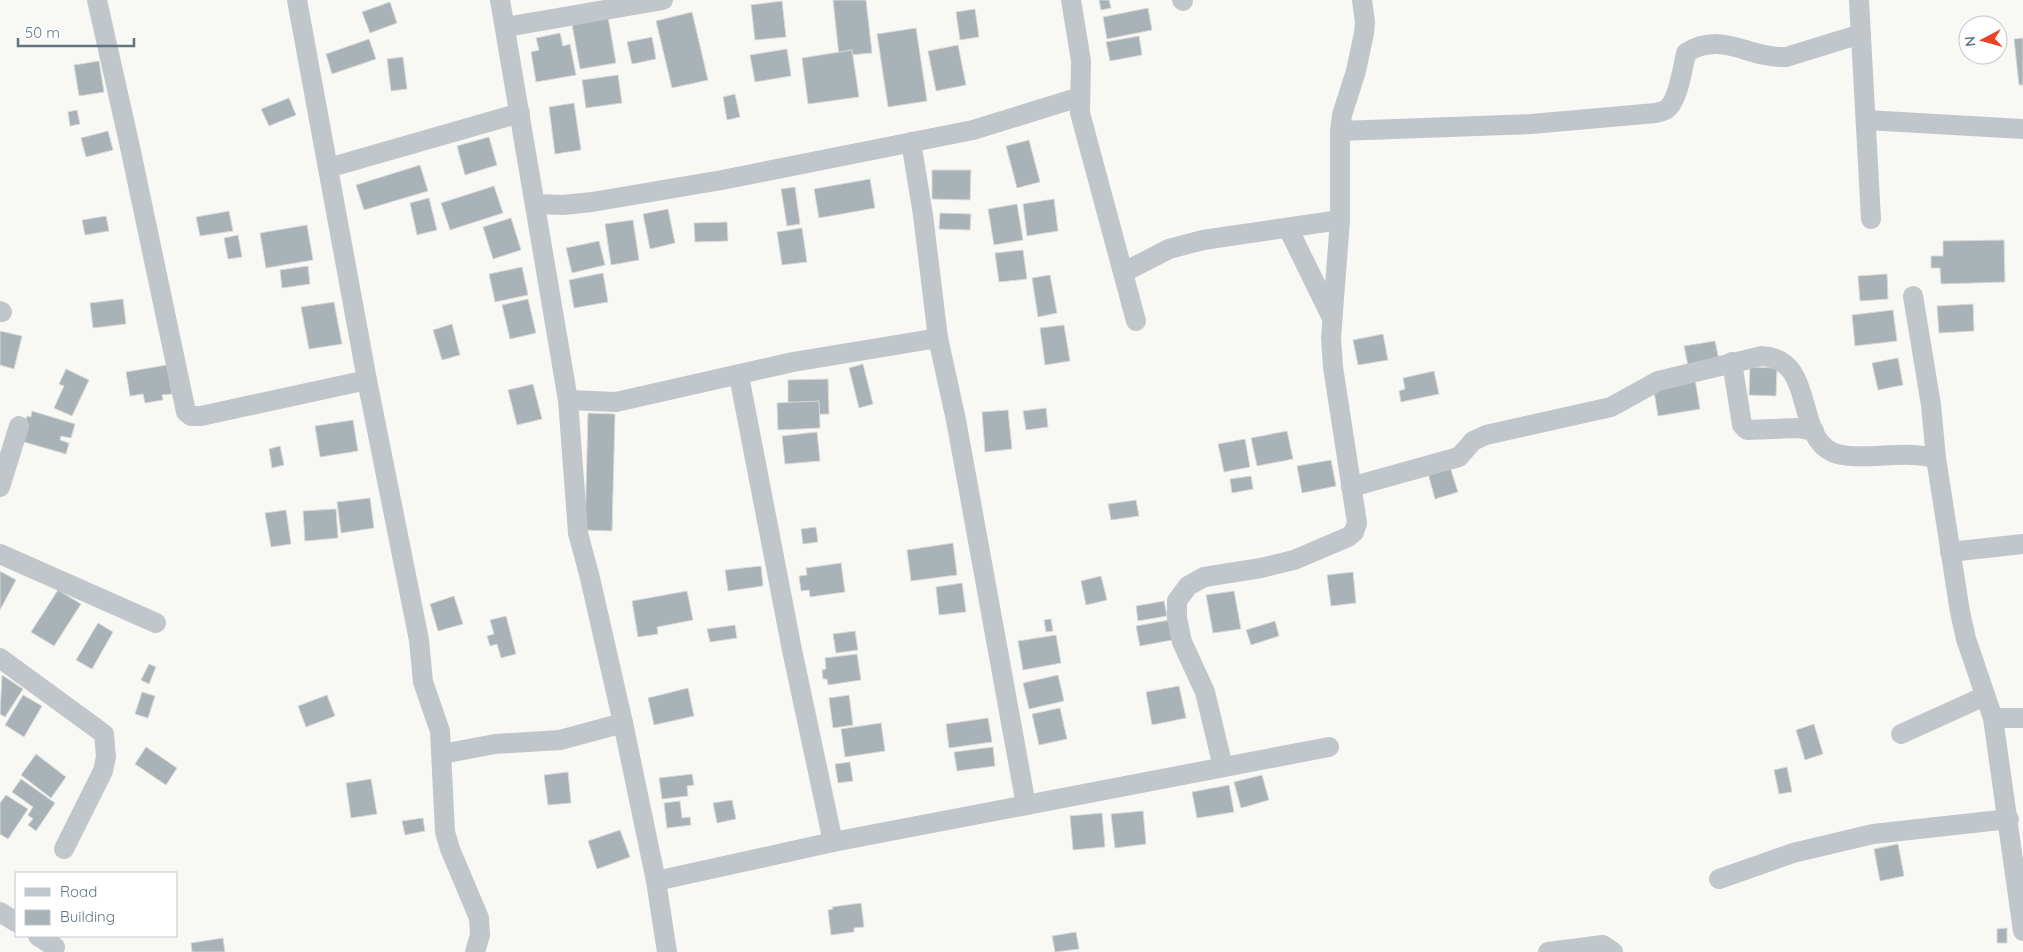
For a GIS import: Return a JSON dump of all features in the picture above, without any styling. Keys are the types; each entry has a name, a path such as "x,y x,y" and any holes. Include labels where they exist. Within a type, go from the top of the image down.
{"street":[{"path":"97,0 186,412 191,416 201,416 367,380"},
{"path":"297,0 367,380 419,640 423,682 440,731 442,807 445,832 450,849 479,918 480,936 475,952"},
{"path":"500,0 568,400 578,533 623,723 656,881 668,952"},
{"path":"506,27 663,0"},
{"path":"1071,0 1081,61 1080,113 1136,321"},
{"path":"1223,767 1205,692 1182,642 1177,618 1177,600 1188,586 1204,577 1262,568 1294,560 1348,537 1354,532 1357,523 1333,367 1332,318 1340,220 1340,131 1342,115 1356,71 1364,33 1365,22 1362,0"},
{"path":"1859,0 1871,219"},
{"path":"1340,131 1531,124 1656,113 1666,110 1671,105 1677,90 1686,53 1696,47 1710,43 1729,45 1774,58 1786,57 1860,34"},
{"path":"536,204 563,205 666,191 973,130 1080,97"},
{"path":"328,168 520,113"},
{"path":"1866,120 2023,129"},
{"path":"911,142 923,215 938,338 956,420 1026,805"},
{"path":"1124,272 1169,249 1186,244 1340,220"},
{"path":"1288,228 1332,318"},
{"path":"1912,296 1931,405 1936,458 1960,612 1993,718 2009,819 2023,931"},
{"path":"568,400 616,402 739,376 793,362 938,338"},
{"path":"1351,487 1459,457 1473,441 1486,435 1612,407 1658,381 1762,356 1774,357 1784,364 1799,384 1814,432 1818,440 1832,452 1845,455 1912,454 1936,458"},
{"path":"1732,362 1742,426 1747,430 1798,428 1814,432"},
{"path":"739,376 792,650 833,842"},
{"path":"0,487 19,426"},
{"path":"1950,552 2023,544"},
{"path":"0,554 156,623"},
{"path":"0,658 104,734 106,757 103,770 64,849"},
{"path":"1902,734 1985,696"},
{"path":"1993,718 2023,718"},
{"path":"442,754 495,744 560,740 623,723"},
{"path":"656,881 833,842 1329,747"},
{"path":"1718,879 1793,853 1873,834 2009,819"},
{"path":"0,912 15,921"},
{"path":"40,937 55,947"},
{"path":"1548,952 1604,946 1613,952"}],"building":[{"path":"833,0 866,0 872,53 839,56"},
{"path":"1099,0 1109,0 1111,8 1101,10"},
{"path":"782,1 786,37 755,40 751,5"},
{"path":"390,2 397,23 370,33 362,12"},
{"path":"1148,8 1152,30 1107,39 1103,17"},
{"path":"975,9 979,37 960,40 956,12"},
{"path":"692,12 708,80 672,88 656,21"},
{"path":"608,17 616,63 580,69 572,24"},
{"path":"916,28 927,101 888,107 877,34"},
{"path":"560,33 563,46 570,44 576,75 536,82 531,52 539,50 536,38"},
{"path":"1139,36 1142,55 1110,61 1106,42"},
{"path":"652,37 656,59 632,64 627,42"},
{"path":"2023,38 2023,85 2019,85 2014,39"},
{"path":"369,39 376,59 332,74 326,54"},
{"path":"958,45 966,85 936,91 928,51"},
{"path":"787,49 791,76 755,82 750,55"},
{"path":"852,50 859,97 808,104 802,58"},
{"path":"403,57 407,89 391,91 387,59"},
{"path":"99,61 104,92 79,96 74,65"},
{"path":"618,75 622,103 586,108 582,80"},
{"path":"735,94 740,117 727,120 723,97"},
{"path":"289,98 296,115 269,126 261,109"},
{"path":"574,103 581,150 555,154 549,107"},
{"path":"77,110 80,124 70,126 68,112"},
{"path":"108,131 113,150 86,157 81,138"},
{"path":"489,137 497,165 465,175 457,146"},
{"path":"1029,140 1040,182 1017,188 1006,146"},
{"path":"420,165 428,191 364,210 356,185"},
{"path":"932,170 971,170 970,200 932,199"},
{"path":"870,179 875,208 819,218 814,189"},
{"path":"494,186 503,213 450,230 441,203"},
{"path":"795,187 800,224 787,226 781,189"},
{"path":"429,198 437,230 417,235 410,203"},
{"path":"1054,199 1058,231 1027,236 1023,204"},
{"path":"1017,204 1023,240 994,245 988,209"},
{"path":"668,209 675,243 650,249 643,214"},
{"path":"229,211 233,231 200,236 196,217"},
{"path":"940,213 971,214 970,230 939,229"},
{"path":"106,216 109,231 85,235 82,220"},
{"path":"511,218 521,250 493,259 483,227"},
{"path":"633,220 639,260 611,265 605,224"},
{"path":"727,222 728,241 695,242 694,223"},
{"path":"307,225 313,260 266,268 260,233"},
{"path":"802,228 807,262 782,265 777,232"},
{"path":"238,235 242,257 228,259 224,238"},
{"path":"2004,240 2005,282 1941,284 1940,268 1931,268 1931,256 1943,256 1943,241"},
{"path":"599,241 605,265 572,273 566,248"},
{"path":"1023,250 1027,279 999,282 995,253"},
{"path":"308,266 310,284 282,288 280,270"},
{"path":"522,267 528,295 495,302 489,274"},
{"path":"603,273 608,302 574,308 569,280"},
{"path":"1887,274 1888,299 1860,301 1858,276"},
{"path":"1050,275 1057,313 1038,317 1032,278"},
{"path":"123,299 126,324 93,328 90,303"},
{"path":"528,299 536,333 510,339 502,305"},
{"path":"334,302 342,344 309,349 301,307"},
{"path":"1973,304 1974,331 1939,333 1937,306"},
{"path":"1893,310 1897,341 1855,346 1852,315"},
{"path":"452,324 460,355 442,360 433,330"},
{"path":"1064,325 1070,361 1045,365 1040,328"},
{"path":"0,331 22,336 14,369 0,365"},
{"path":"1383,334 1388,360 1358,365 1353,340"},
{"path":"1715,341 1720,364 1689,370 1684,346"},
{"path":"1898,358 1903,385 1878,390 1872,363"},
{"path":"863,364 873,404 859,408 849,368"},
{"path":"167,365 172,394 162,395 163,400 145,403 143,394 130,396 126,372"},
{"path":"1750,367 1777,368 1776,396 1749,395"},
{"path":"66,369 89,380 72,416 54,408 64,386 59,384"},
{"path":"1434,371 1439,394 1401,402 1399,391 1405,389 1403,378"},
{"path":"828,379 829,414 788,415 788,380"},
{"path":"1695,379 1700,409 1658,416 1653,385"},
{"path":"533,384 542,419 517,425 508,390"},
{"path":"819,401 820,428 778,430 777,403"},
{"path":"1046,408 1048,427 1026,430 1023,411"},
{"path":"1008,410 1012,449 985,452 982,412"},
{"path":"32,411 75,424 71,438 61,436 60,440 69,443 66,454 24,442 22,436 27,416 31,417"},
{"path":"588,413 615,414 612,531 585,530"},
{"path":"353,420 358,451 320,457 315,426"},
{"path":"1287,431 1293,459 1257,466 1251,438"},
{"path":"817,432 820,461 785,464 782,436"},
{"path":"1245,439 1250,467 1224,472 1218,444"},
{"path":"280,446 284,465 272,468 269,449"},
{"path":"1331,460 1336,486 1302,493 1297,466"},
{"path":"1450,467 1458,492 1435,499 1428,473"},
{"path":"1251,476 1253,489 1232,493 1230,479"},
{"path":"370,498 374,528 341,533 337,502"},
{"path":"1136,500 1139,516 1111,520 1108,504"},
{"path":"336,509 338,538 305,541 303,511"},
{"path":"286,510 291,544 271,547 265,513"},
{"path":"816,527 818,542 803,544 801,529"},
{"path":"953,543 957,575 911,581 907,550"},
{"path":"841,563 845,592 810,597 809,590 801,591 799,576 807,575 806,568"},
{"path":"761,566 763,586 728,591 725,570"},
{"path":"0,571 16,580 0,610"},
{"path":"1353,572 1356,603 1331,606 1327,575"},
{"path":"1101,576 1107,600 1086,605 1081,581"},
{"path":"962,583 966,612 939,615 936,587"},
{"path":"58,590 81,604 54,646 31,632"},
{"path":"687,591 693,620 657,627 658,634 638,637 632,601"},
{"path":"1234,591 1241,629 1213,633 1206,595"},
{"path":"454,596 463,624 438,631 430,604"},
{"path":"1164,601 1167,616 1138,621 1136,606"},
{"path":"506,616 516,654 501,658 497,644 490,646 487,636 494,634 490,620"},
{"path":"1051,619 1053,631 1046,632 1044,620"},
{"path":"1169,620 1172,640 1140,646 1136,626"},
{"path":"1275,621 1279,636 1251,645 1246,630"},
{"path":"98,623 113,632 92,669 76,660"},
{"path":"735,625 737,638 710,642 707,629"},
{"path":"855,631 858,650 836,653 833,634"},
{"path":"1056,635 1061,663 1023,670 1018,641"},
{"path":"857,654 861,680 828,685 827,679 823,679 822,670 826,669 825,658"},
{"path":"149,664 156,667 149,684 141,680"},
{"path":"2,675 23,689 5,717 0,714"},
{"path":"1058,675 1064,701 1029,709 1023,683"},
{"path":"1179,686 1186,718 1152,725 1146,692"},
{"path":"688,688 694,716 654,725 648,698"},
{"path":"142,692 155,696 148,718 135,714"},
{"path":"23,695 42,706 24,737 5,725"},
{"path":"327,695 335,716 306,727 298,706"},
{"path":"849,695 853,725 833,728 829,698"},
{"path":"1060,708 1067,739 1039,745 1032,714"},
{"path":"988,718 992,742 949,748 946,724"},
{"path":"881,723 885,751 845,757 841,729"},
{"path":"1814,724 1823,754 1805,760 1796,730"},
{"path":"146,747 177,768 166,785 135,764"},
{"path":"993,747 995,766 957,771 954,752"},
{"path":"36,754 66,777 51,798 21,775"},
{"path":"850,762 853,781 838,783 835,764"},
{"path":"1787,767 1792,792 1779,794 1774,770"},
{"path":"568,772 571,803 548,805 544,775"},
{"path":"692,774 694,785 687,786 688,796 662,799 659,778"},
{"path":"1262,775 1269,800 1241,808 1234,782"},
{"path":"21,779 55,803 36,831 28,825 33,819 28,815 33,807 12,792"},
{"path":"371,779 377,814 351,818 346,783"},
{"path":"1229,785 1234,812 1197,818 1192,792"},
{"path":"6,795 28,809 8,839 0,834 0,803"},
{"path":"732,800 736,819 717,823 713,803"},
{"path":"680,801 682,818 690,817 691,825 667,828 664,803"},
{"path":"1143,811 1146,844 1115,848 1111,814"},
{"path":"1102,813 1105,847 1073,850 1070,816"},
{"path":"423,818 425,831 405,835 402,821"},
{"path":"620,830 630,857 597,869 588,841"},
{"path":"1898,844 1904,876 1880,881 1874,849"},
{"path":"861,903 864,927 854,928 854,932 831,935 828,910 833,909 832,907"},
{"path":"2007,928 2007,943 1997,943 1997,929"},
{"path":"1076,932 1079,949 1055,952 1052,936"},
{"path":"223,938 225,952 192,952 191,943"}]}
